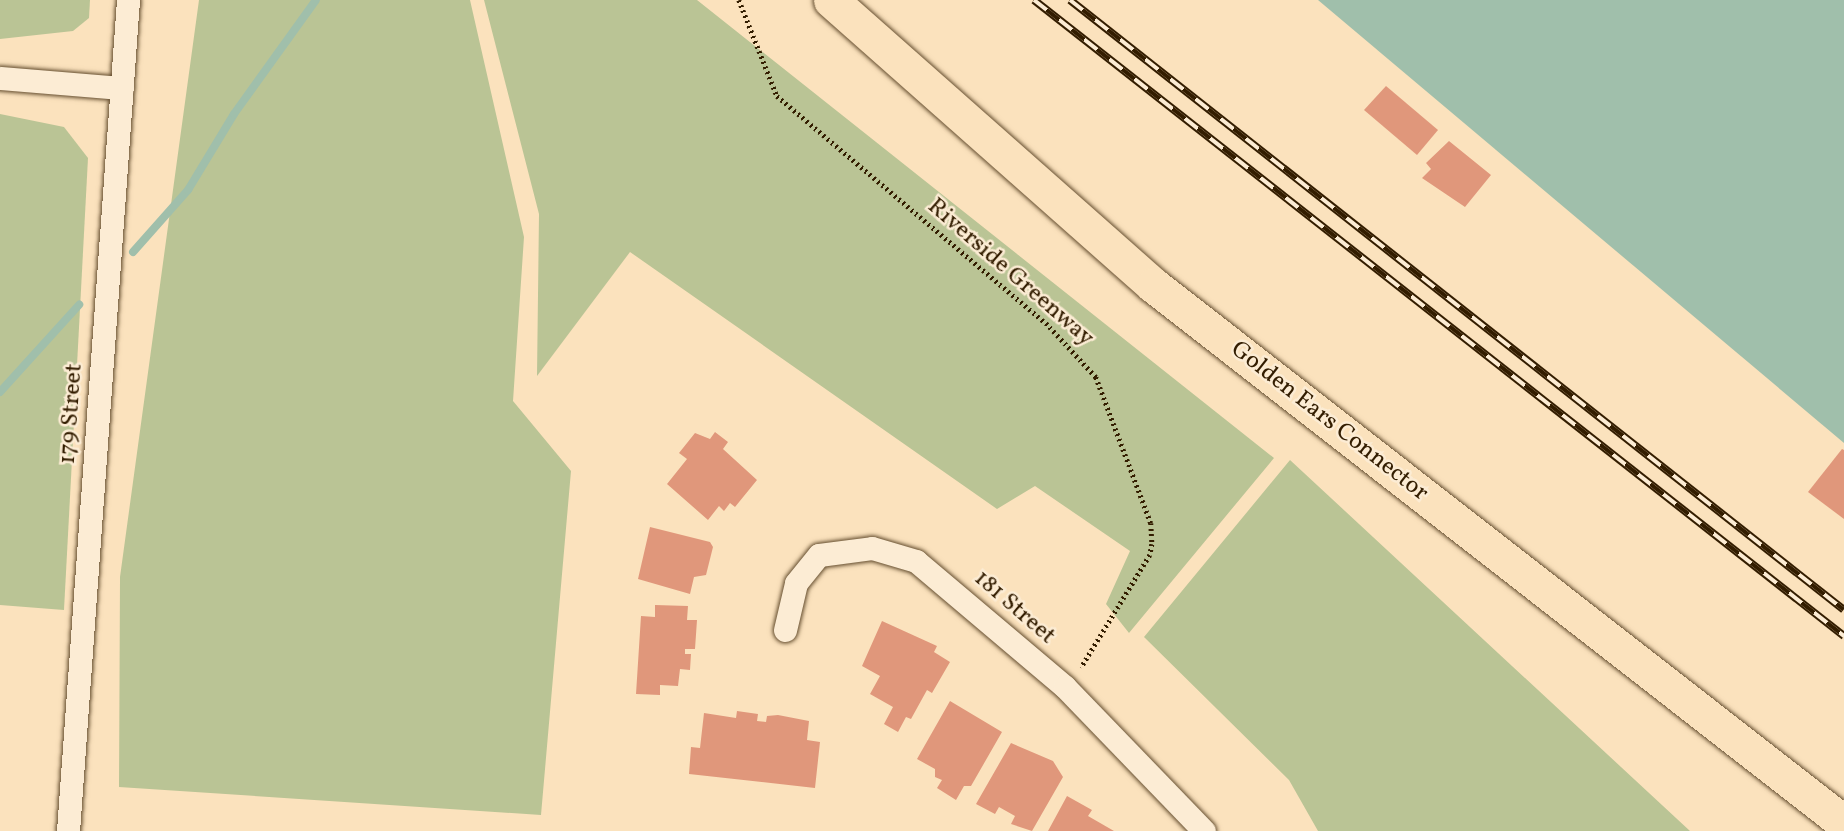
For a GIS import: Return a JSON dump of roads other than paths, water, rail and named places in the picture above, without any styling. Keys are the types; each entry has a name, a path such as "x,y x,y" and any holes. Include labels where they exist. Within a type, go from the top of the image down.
{"main road":[{"name":"Golden Ears Connector","path":"831,0 1153,285 1844,823"}],"street":[{"name":"179 Street","path":"68,831 128,0"},
{"path":"0,79 122,88"},
{"name":"181 Street","path":"785,630 796,583 810,561 831,551 872,548 929,569 1065,687 1204,831"}],"waterway":[{"path":"133,252 188,190 234,114 316,0"},
{"path":"0,392 79,305"}],"railway":[{"path":"1034,0 1844,636"},
{"path":"1070,0 1844,610"}]}
